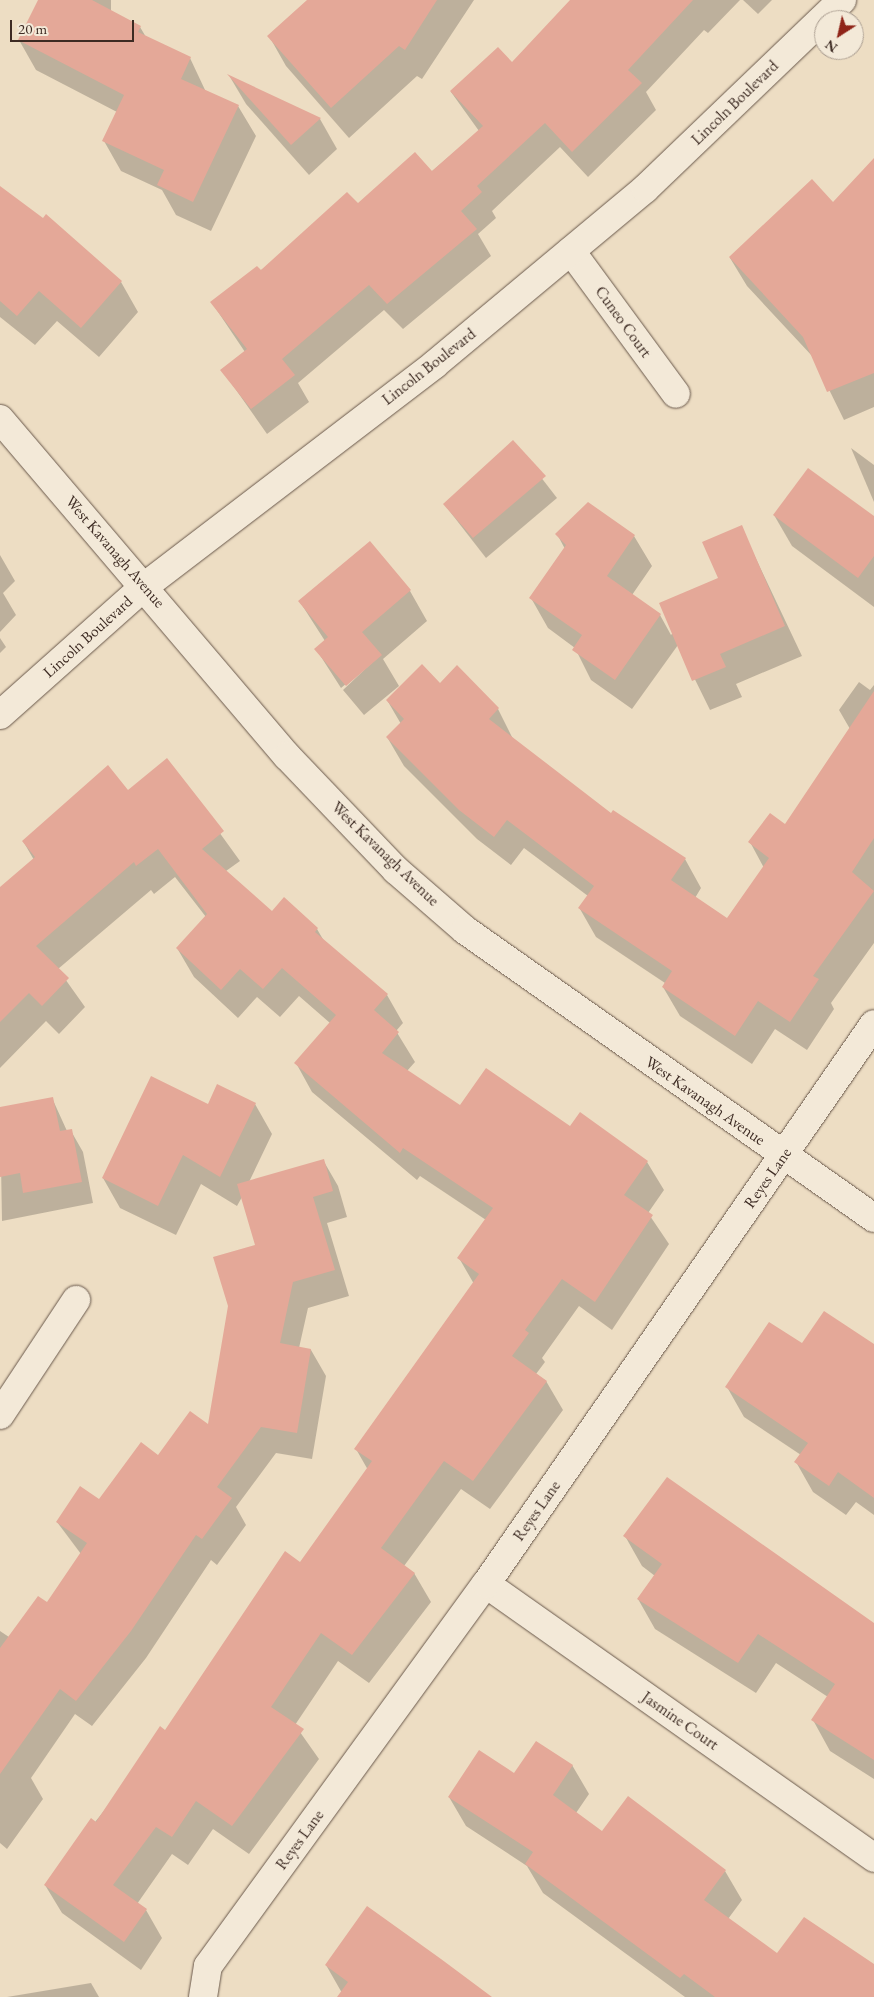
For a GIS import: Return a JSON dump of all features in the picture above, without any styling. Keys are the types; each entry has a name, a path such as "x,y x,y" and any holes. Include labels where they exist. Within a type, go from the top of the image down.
{"street":[{"name":"Lincoln Boulevard","path":"0,715 145,586 435,364 645,189 842,0"},
{"name":"Cuneo Court","path":"571,251 676,394"},
{"name":"West Kavanagh Avenue","path":"0,419 145,586 287,756 396,870 465,930 783,1156 874,1218"},
{"name":"Reyes Lane","path":"203,1997 208,1966 486,1584 874,1024"},
{"path":"0,1415 76,1300"},
{"name":"Jasmine Court","path":"486,1584 874,1858"}],"building":[{"path":"38,0 92,0 141,26 138,32 191,57 181,79 239,105 193,202 157,185 164,170 102,141 124,95 18,40"},
{"path":"307,0 437,0 405,50 399,46 331,108 267,36"},
{"path":"570,0 693,0 628,70 642,83 572,152 545,123 477,186 482,192 461,211 477,229 387,304 369,285 282,359 295,375 251,409 220,370 247,349 210,302 257,266 261,270 347,192 358,203 415,152 432,171 483,126 450,91 498,47 512,62"},
{"path":"227,74 321,118 291,145"},
{"path":"874,158 874,373 827,392 803,337 729,257 812,179 833,202"},
{"path":"0,186 43,218 46,214 122,281 81,328 39,291 17,316 0,301"},
{"path":"513,440 546,476 473,538 443,504"},
{"path":"808,468 874,516 874,556 858,578 773,515"},
{"path":"588,502 635,535 607,576 661,614 615,680 572,650 582,635 529,598 566,545 555,534"},
{"path":"742,525 785,626 720,654 726,667 692,681 659,603 718,578 702,542"},
{"path":"370,541 411,590 362,632 382,655 346,686 314,649 328,637 298,601"},
{"path":"422,664 440,683 457,665 499,708 489,719 611,813 613,810 686,858 671,880 727,918 769,858 748,842 770,813 785,824 874,691 874,838 852,872 874,891 813,976 819,979 790,1022 758,1001 735,1036 662,987 672,971 578,908 594,886 507,820 494,837 459,810 386,737 404,719 386,700"},
{"path":"167,758 224,831 202,849 272,911 284,897 318,928 315,932 388,994 374,1010 399,1032 382,1053 460,1105 486,1068 570,1126 580,1112 648,1161 624,1195 653,1215 595,1302 562,1279 525,1330 529,1333 512,1356 547,1381 473,1481 444,1461 381,1548 415,1573 352,1655 321,1633 271,1707 304,1729 232,1826 196,1801 172,1837 156,1827 113,1885 147,1909 124,1942 44,1885 91,1818 96,1822 160,1726 165,1730 285,1551 300,1562 372,1461 354,1449 479,1274 457,1258 493,1208 403,1148 400,1153 294,1063 336,1015 282,968 263,989 240,969 221,990 176,948 207,914 158,849 136,866 134,862 36,946 69,978 42,1006 29,993 0,1022 0,887 35,857 22,841 108,765 128,790"},
{"path":"151,1076 208,1104 217,1084 256,1103 220,1177 183,1155 158,1206 102,1178"},
{"path":"53,1097 60,1131 72,1129 82,1182 23,1193 20,1173 0,1177 0,1107"},
{"path":"324,1159 333,1191 313,1197 335,1270 293,1282 280,1343 311,1349 297,1433 261,1427 217,1487 232,1498 202,1539 196,1535 131,1631 76,1701 60,1689 0,1774 0,1648 38,1596 47,1602 87,1543 56,1522 80,1486 99,1499 141,1442 158,1455 190,1411 208,1424 228,1306 213,1257 255,1245 237,1184"},
{"path":"824,1311 874,1344 874,1498 838,1472 829,1486 794,1462 808,1443 725,1387 769,1322 802,1343"},
{"path":"667,1477 874,1623 874,1760 811,1720 835,1684 758,1634 738,1663 637,1599 662,1564 623,1536"},
{"path":"536,1741 573,1765 553,1795 602,1831 628,1796 726,1870 704,1900 777,1953 804,1917 874,1964 874,1997 715,1997 684,1974 680,1978 525,1864 533,1852 448,1797 479,1750 514,1773"},
{"path":"367,1906 492,1997 337,1997 348,1982 325,1965"}]}
